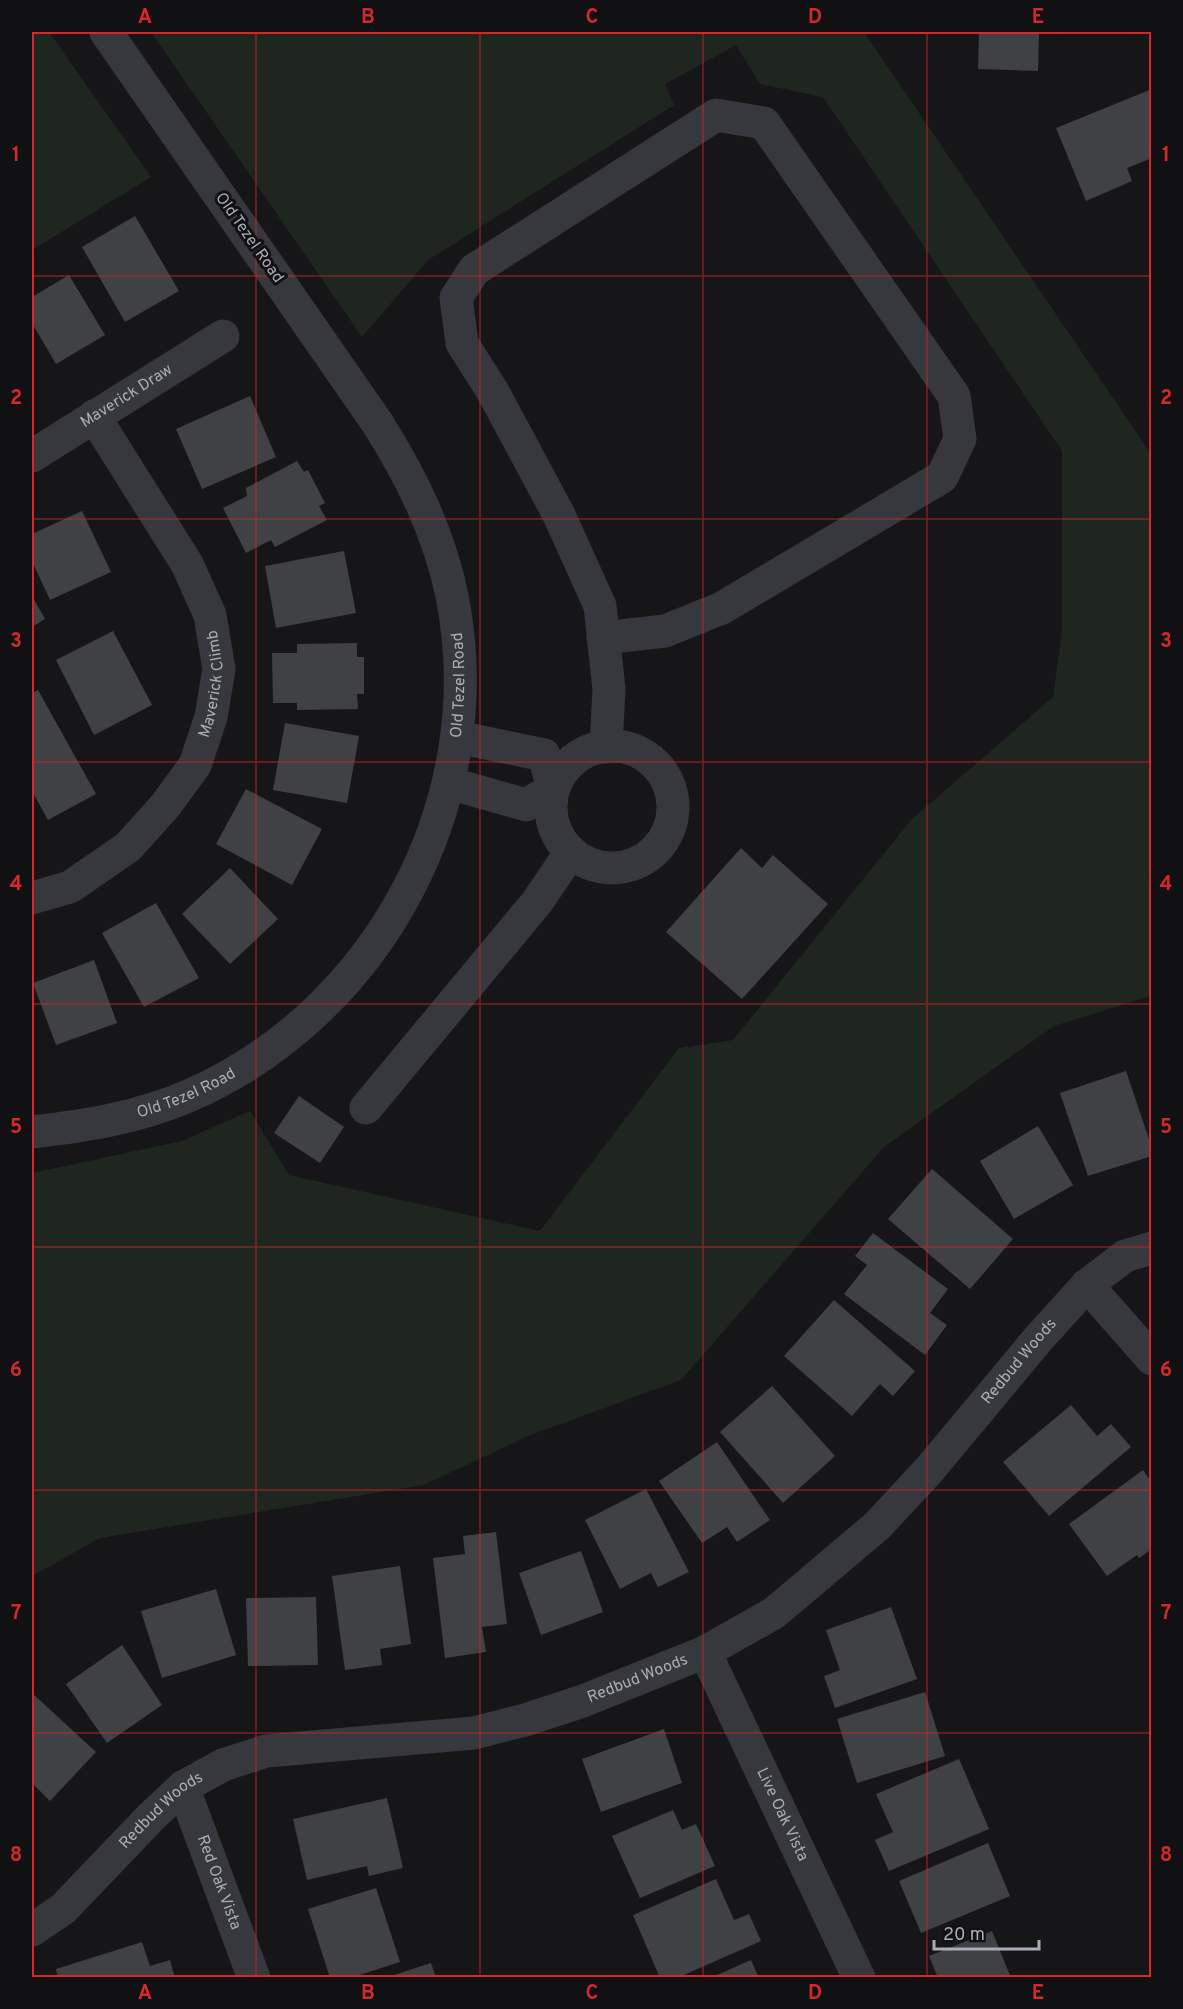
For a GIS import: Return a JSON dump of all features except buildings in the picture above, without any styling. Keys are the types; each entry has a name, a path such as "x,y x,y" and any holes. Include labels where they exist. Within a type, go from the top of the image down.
{"street":[{"name":"Old Tezel Road","path":"32,1132 96,1124 142,1113 186,1097 228,1076 268,1051 306,1022 339,989 369,953 396,914 418,872 435,828 449,783 457,737 459,654 452,596 440,550 424,506 378,424 106,32"},
{"path":"603,639 665,631 722,608 942,477 960,439 954,396 764,123 716,115 474,270 456,298 462,343 493,392 559,515 600,606 603,639 609,689 606,747"},
{"name":"Maverick Draw","path":"32,456 223,336"},
{"name":"Maverick Climb","path":"32,898 70,887 128,847 165,806 195,765 212,717 219,669 210,615 187,564 94,416"},
{"path":"457,737 544,755 553,789"},
{"path":"606,747 637,751 654,762 667,779 673,799 673,820 666,838 653,853 636,864 616,868 597,867 579,859 571,852 554,828 550,809 553,789 562,771 577,757 596,748 606,747"},
{"path":"449,783 526,804 553,789"},
{"path":"366,1108 537,902 571,852"},
{"name":"Redbud Woods","path":"32,1930 63,1909 151,1816 183,1787 223,1765 266,1751 474,1733 525,1720 583,1701 705,1652 774,1613 877,1526 929,1470 1087,1284 1125,1256 1152,1248"},
{"path":"1087,1284 1152,1359"},
{"name":"Live Oak Vista","path":"705,1652 859,1977"},
{"name":"Red Oak Vista","path":"183,1787 254,1977"}],"shaded area":[{"path":"32,32 49,32 151,177 32,250"},
{"path":"151,32 864,32 1151,454 1151,996 1054,1026 884,1147 681,1380 528,1436 424,1485 100,1538 32,1576 32,1173 182,1141 250,1111 289,1175 540,1231 679,1048 733,1040 911,820 1053,697 1062,631 1062,451 823,97 760,84 736,45 665,84 674,105 428,260 362,337"}]}
